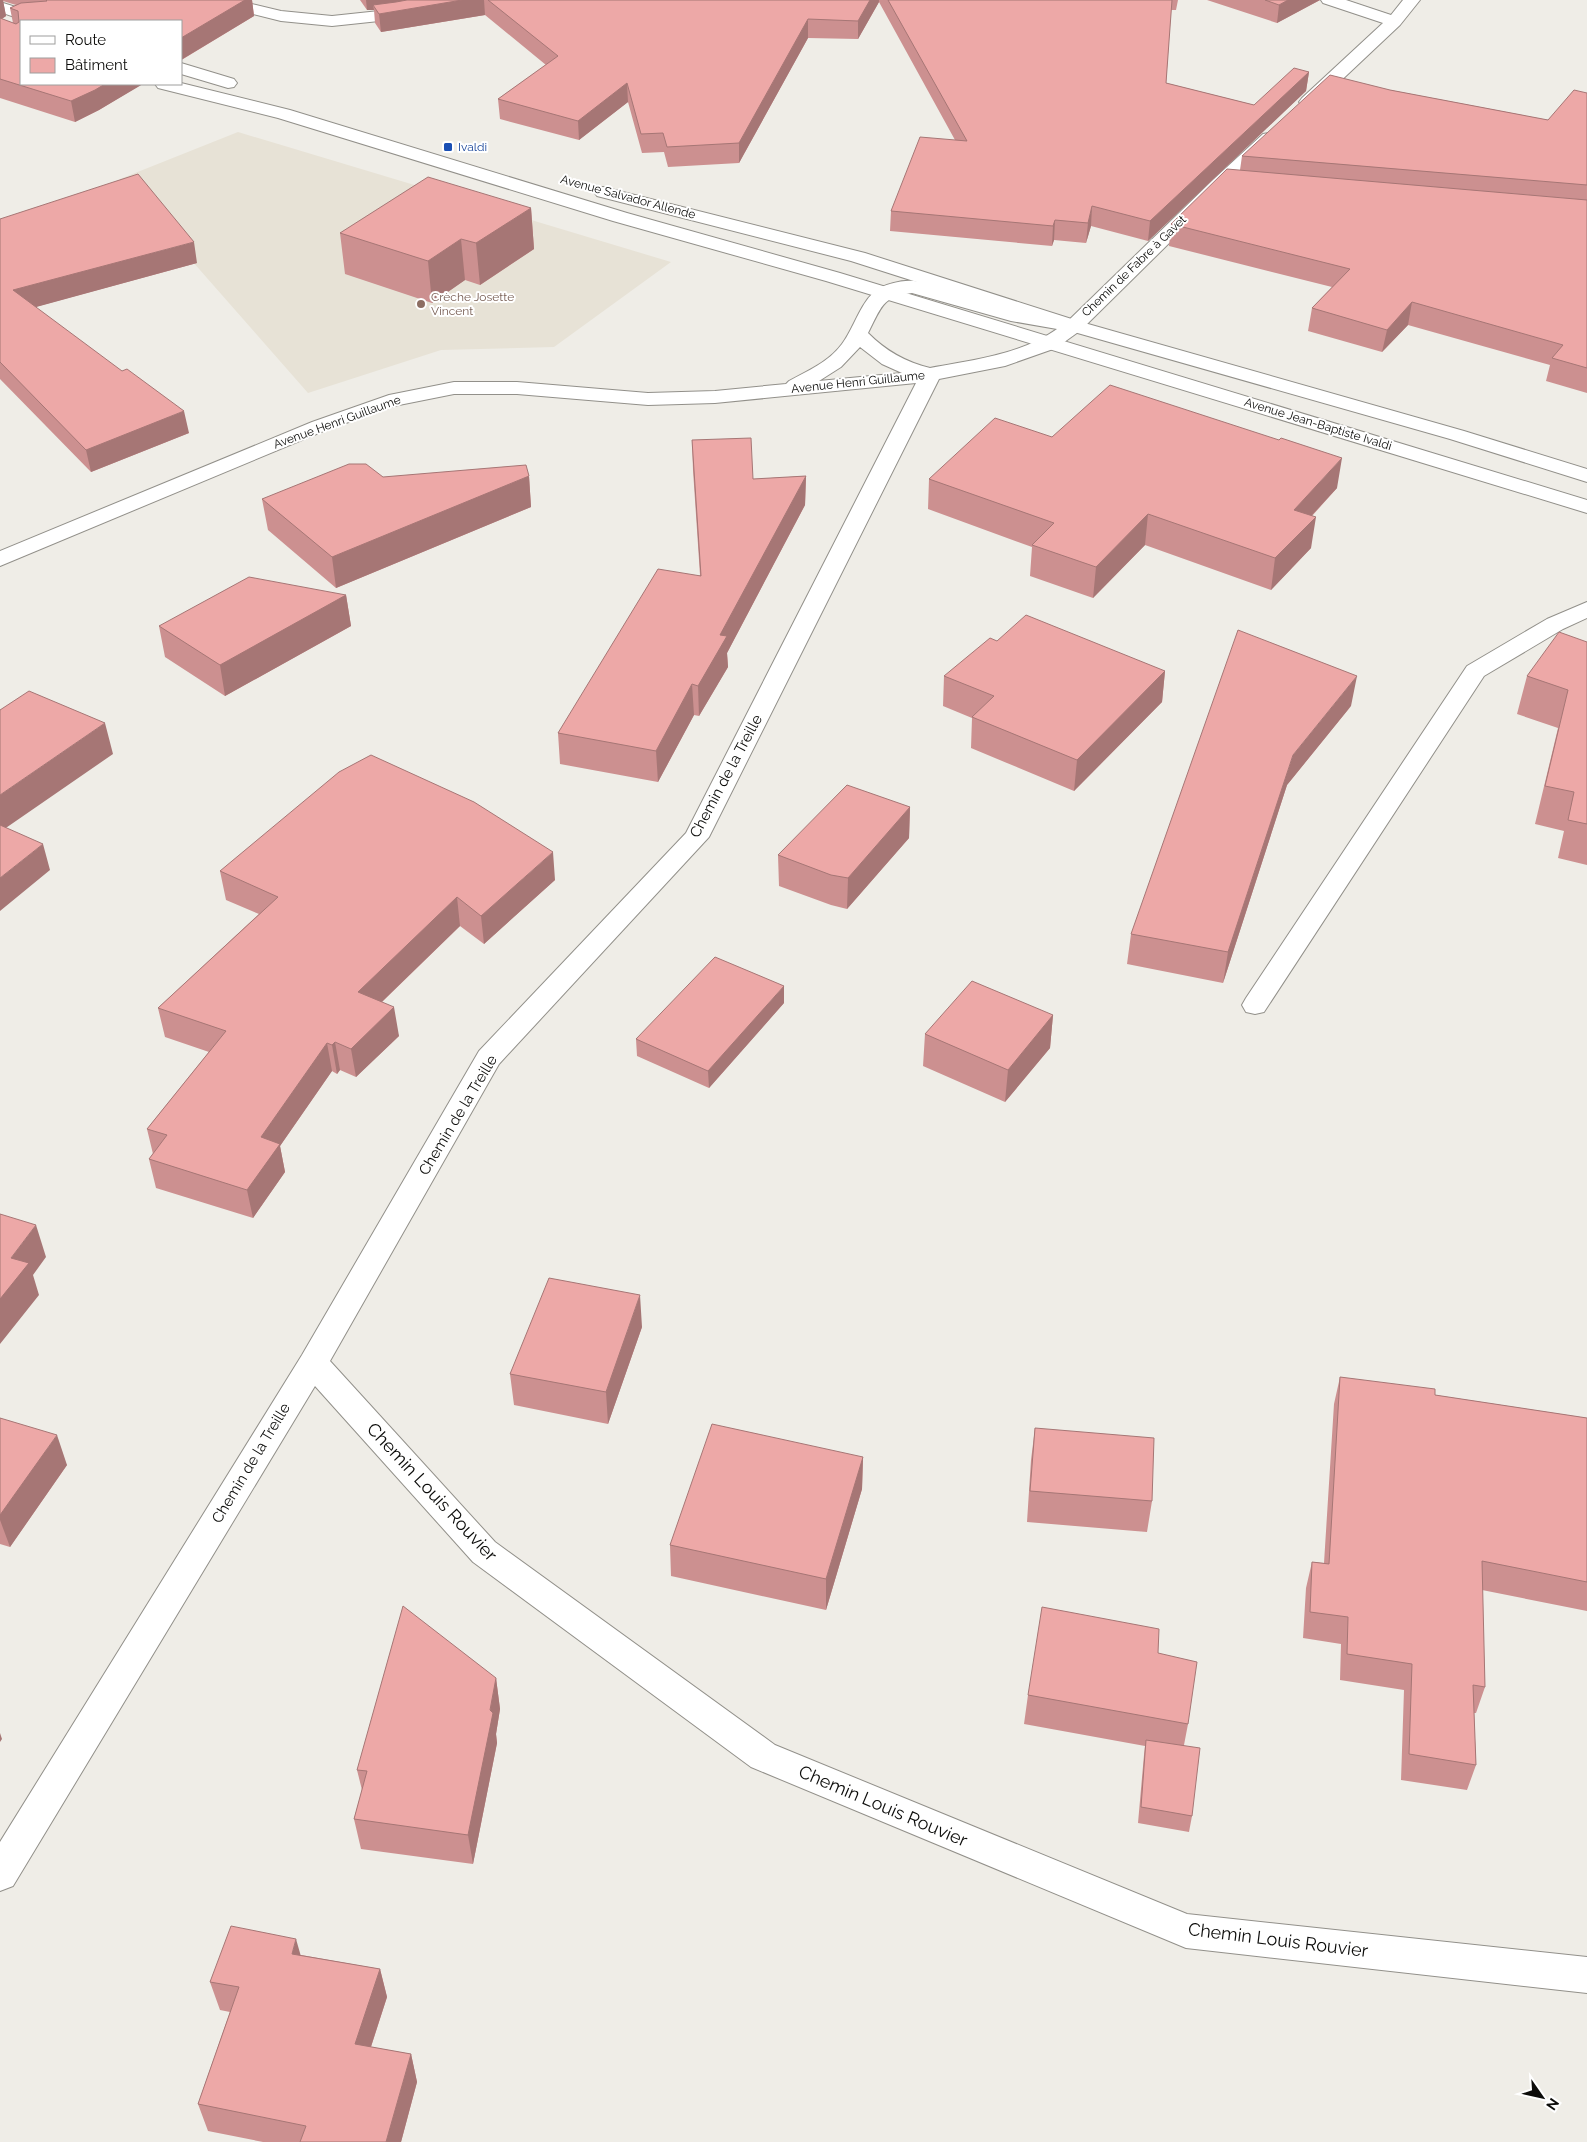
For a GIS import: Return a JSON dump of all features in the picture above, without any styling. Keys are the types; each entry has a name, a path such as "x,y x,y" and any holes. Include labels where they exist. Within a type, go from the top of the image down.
{"street":[{"path":"214,0 281,16 332,21 398,14 465,0"},
{"path":"1329,0 1394,21"},
{"path":"1293,116 1394,21 1412,0"},
{"path":"0,7 39,20"},
{"path":"0,27 25,16"},
{"path":"182,68 296,104 504,163"},
{"name":"Avenue Salvador Allende","path":"168,85 284,114 525,188 885,292 1049,344"},
{"name":"Chemin de Fabre à Gavet","path":"1074,326 1278,129"},
{"path":"1220,183 1240,185"},
{"name":"Avenue Salvador Allende","path":"588,188 858,257 1074,326"},
{"path":"885,292 913,287 1018,317 1074,326"},
{"name":"Avenue Henri Guillaume","path":"785,390 824,370 845,353 859,335 870,312 885,292"},
{"name":"Avenue Henri Guillaume","path":"0,559 310,429 389,401 454,388 517,388 648,399 715,397 785,390 931,374 998,362 1049,344 1074,326"},
{"name":"Avenue Jean-Baptiste Ivaldi","path":"1074,326 1458,435 1587,476"},
{"name":"Avenue Henri Guillaume","path":"859,335 874,351 892,363 908,370 931,374"},
{"name":"Avenue Jean-Baptiste Ivaldi","path":"1049,344 1587,507"},
{"name":"Chemin de la Treille","path":"0,1874 313,1363 489,1058 696,837 931,374"},
{"path":"1255,1005 1475,671 1555,624 1587,609"},
{"name":"Chemin Louis Rouvier","path":"313,1363 484,1552 763,1756 1186,1931 1587,1975"}],"shaded area":[{"name":"Crèche Josette Vincent","path":"238,132 671,262 554,347 441,350 308,393 120,179"}],"building":[{"path":"245,0 182,37 182,20 20,20 20,85 103,85 71,101 0,79 0,18 16,24 19,22 18,11 10,8 21,3 47,1"},
{"path":"407,0 462,0 379,14 373,5"},
{"path":"488,0 870,0 858,21 808,19 739,143 667,147 663,133 641,134 627,83 578,121 498,99 558,56"},
{"path":"888,0 1172,0 1166,83 1254,105 1294,68 1309,72 1150,221 1092,206 1088,223 1055,220 1053,226 891,211 920,137 967,141"},
{"path":"1265,0 1288,0 1279,5"},
{"path":"1330,75 1390,90 1548,120 1574,90 1587,93 1587,185 1242,156"},
{"path":"1227,169 1587,200 1587,368 1552,358 1563,345 1412,302 1387,330 1312,308 1350,269 1171,224"},
{"path":"138,174 194,242 13,290 122,371 127,369 184,411 86,450 0,362 0,219"},
{"path":"428,177 531,208 476,243 461,239 428,261 340,233"},
{"path":"1110,385 1279,440 1281,438 1342,458 1294,510 1316,517 1275,558 1148,514 1096,567 1032,545 1054,523 929,479 995,418 1052,437"},
{"path":"751,438 753,479 806,476 720,635 727,636 698,686 692,684 656,751 558,733 658,569 701,576 692,440"},
{"path":"349,464 366,464 383,477 526,465 529,476 332,557 262,499"},
{"path":"249,577 346,595 220,665 159,626"},
{"path":"1026,615 1165,671 1077,760 972,717 994,696 944,676 990,638 997,641"},
{"path":"1238,630 1357,676 1293,755 1228,952 1131,934"},
{"path":"1559,632 1587,642 1587,824 1568,820 1574,792 1545,786 1568,690 1527,676"},
{"path":"29,691 105,723 0,795 0,710"},
{"path":"371,755 474,802 553,852 481,916 457,897 358,992 394,1007 351,1049 335,1042 332,1045 327,1043 261,1137 280,1144 247,1190 149,1159 167,1135 147,1129 226,1031 158,1008 278,897 220,871 339,772"},
{"path":"847,785 910,807 848,878 831,875 778,855"},
{"path":"0,825 43,844 0,878"},
{"path":"715,957 784,986 708,1071 636,1039"},
{"path":"972,981 1053,1015 1008,1070 925,1034"},
{"path":"0,1214 36,1225 11,1258 29,1263 0,1299"},
{"path":"549,1278 640,1295 606,1392 510,1374"},
{"path":"1340,1377 1435,1389 1435,1395 1587,1418 1587,1582 1482,1561 1485,1687 1473,1685 1476,1765 1409,1754 1412,1664 1347,1654 1348,1617 1310,1612 1312,1562 1329,1564"},
{"path":"0,1418 57,1435 0,1515"},
{"path":"712,1424 863,1457 826,1579 670,1545"},
{"path":"1035,1428 1154,1438 1152,1501 1030,1491"},
{"path":"403,1606 496,1678 490,1710 493,1713 468,1835 354,1819 367,1771 357,1770"},
{"path":"1042,1607 1159,1629 1158,1653 1197,1662 1188,1724 1028,1695"},
{"path":"1146,1740 1200,1748 1192,1816 1141,1807"},
{"path":"231,1926 296,1939 292,1954 380,1969 355,2044 411,2054 386,2142 300,2142 306,2126 198,2104 239,1987 210,1982"}],"place":[{"name":"Ivaldi","path":"448,147"},
{"name":"Crèche Josette Vincent","path":"421,304"}]}
